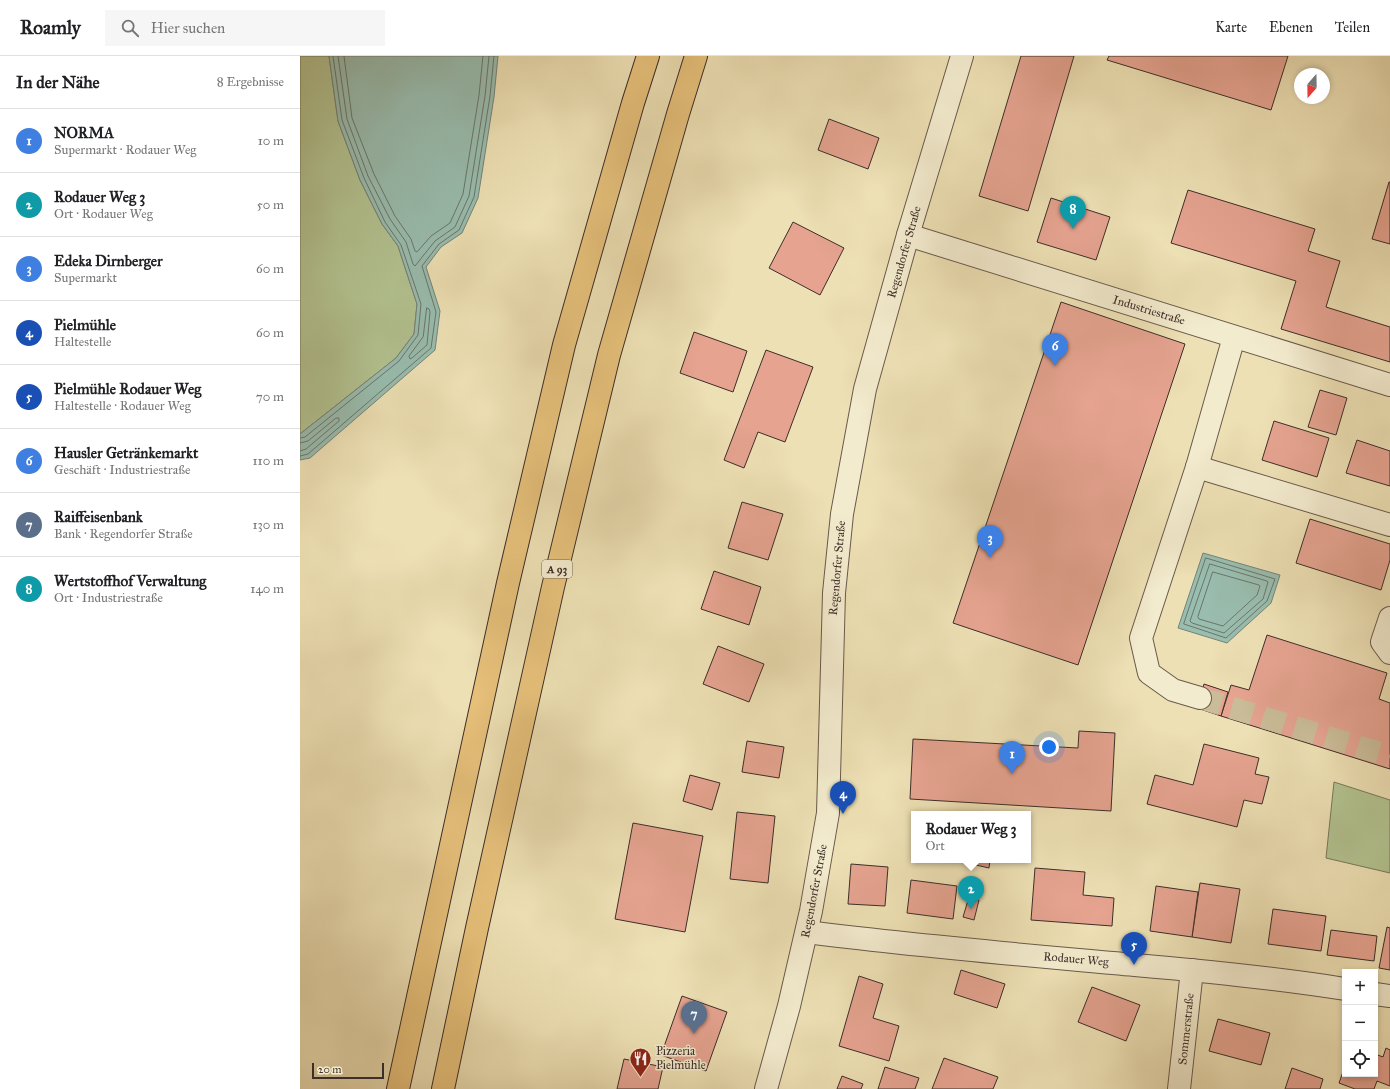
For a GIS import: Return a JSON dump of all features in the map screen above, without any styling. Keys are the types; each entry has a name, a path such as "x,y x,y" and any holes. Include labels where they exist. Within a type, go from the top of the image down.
{"highway":[{"path":"398,1089 508,583 564,345 631,110 648,56"},
{"name":"A 93","path":"443,1089 477,928 553,587 603,378 696,56"}],"street":[{"name":"Regendorfer Straße","path":"766,1089 789,1006 812,911 828,813 834,594 842,514 865,389 908,235 962,56"},
{"name":"Industriestraße","path":"908,235 1390,385"},
{"path":"1200,698 1172,690 1149,673 1141,638 1197,467 1234,337"},
{"path":"1197,467 1390,525"},
{"path":"1390,618 1382,642 1390,653"},
{"name":"Rodauer Weg","path":"807,932 874,941 1192,970 1312,983 1342,988"},
{"name":"Sommerstraße","path":"1179,1089 1192,970"},
{"path":"1378,994 1390,996"}],"green space":[{"path":"300,56 329,56 338,121 360,180 382,224 398,246 417,304 414,334 396,358 300,434"},
{"path":"1334,782 1390,800 1390,873 1326,858"}],"water":[{"path":"329,56 498,56 494,97 478,198 462,233 441,247 426,267 440,311 435,350 310,458 300,460 300,434 396,358 414,334 417,304 398,246 382,224 360,180 338,121"},
{"path":"1203,553 1280,575 1271,603 1227,643 1178,628"}],"building":[{"path":"1021,56 1074,56 1028,211 979,196"},
{"path":"1109,56 1288,56 1271,110 1107,60"},
{"path":"829,119 879,138 868,169 818,150"},
{"path":"1390,182 1390,244 1372,239"},
{"path":"1188,190 1315,229 1308,251 1340,261 1326,307 1390,327 1390,362 1281,329 1296,281 1171,243"},
{"path":"1051,198 1110,217 1096,260 1037,242"},
{"path":"793,222 844,248 820,295 769,268"},
{"path":"1061,302 1185,344 1078,665 953,623"},
{"path":"694,332 747,351 733,392 680,373"},
{"path":"766,350 813,367 785,442 758,432 744,468 724,460"},
{"path":"1320,390 1347,398 1336,435 1308,427"},
{"path":"1274,421 1329,438 1317,477 1262,460"},
{"path":"1357,440 1390,451 1390,486 1346,473"},
{"path":"742,502 783,514 768,560 728,548"},
{"path":"1310,519 1390,544 1390,560 1381,590 1296,563"},
{"path":"714,571 761,587 749,625 701,609"},
{"path":"1267,635 1387,673 1379,699 1390,703 1390,769 1221,716 1231,685 1249,690"},
{"path":"718,646 764,664 749,702 703,684"},
{"path":"1204,684 1228,692 1221,716 1197,708"},
{"path":"1079,731 1115,733 1111,811 910,799 913,739 1078,748"},
{"path":"747,741 784,747 779,778 742,772"},
{"path":"1204,744 1259,758 1255,774 1269,777 1262,804 1244,800 1237,827 1147,804 1155,775 1193,785"},
{"path":"690,775 720,783 712,810 683,801"},
{"path":"737,812 775,816 768,883 730,879"},
{"path":"633,823 703,836 685,932 615,919"},
{"path":"976,863 990,863 989,868 976,865"},
{"path":"851,864 888,867 885,906 848,904"},
{"path":"1035,868 1085,872 1083,895 1114,898 1112,926 1031,920"},
{"path":"911,880 957,886 953,919 907,913"},
{"path":"1200,883 1240,889 1231,943 1192,937"},
{"path":"1156,886 1198,892 1192,937 1150,931"},
{"path":"969,897 979,900 974,920 963,917"},
{"path":"1273,909 1326,916 1321,951 1268,944"},
{"path":"1387,927 1390,928 1390,970 1379,968"},
{"path":"1331,930 1377,936 1374,961 1327,955"},
{"path":"961,970 1005,984 997,1008 954,994"},
{"path":"859,976 883,984 873,1018 899,1026 889,1061 839,1046"},
{"path":"1092,987 1140,1005 1126,1041 1078,1022"},
{"path":"682,996 727,1012 706,1071 661,1055"},
{"path":"1218,1019 1270,1033 1261,1065 1209,1051"},
{"path":"1386,1048 1390,1050 1390,1086 1377,1081 1374,1089 1355,1089 1339,1083 1342,1074 1342,1077 1378,1077 1378,1055 1383,1057"},
{"path":"944,1058 998,1077 993,1089 932,1089"},
{"name":"Pizzeria Pielmühle","path":"624,1059 663,1067 658,1089 617,1089"},
{"path":"885,1067 919,1078 915,1089 878,1089"},
{"path":"1292,1068 1323,1079 1320,1089 1285,1089"},
{"path":"842,1076 863,1084 861,1089 837,1089"}],"tunnel":[{"path":"1200,698 1390,756"}],"place":[{"name":"Wertstoffhof Verwaltung","path":"1073,229"},
{"name":"Hausler Getränkemarkt","path":"1055,366"},
{"name":"Edeka Dirnberger","path":"990,558"},
{"name":"NORMA","path":"1012,774"},
{"name":"Pielmühle","path":"843,814"},
{"name":"Rodauer Weg 3","path":"971,909"},
{"name":"Pielmühle Rodauer Weg","path":"1134,965"},
{"name":"Raiffeisenbank","path":"694,1034"},
{"name":"Pizzeria Pielmühle","path":"640,1078"}]}
